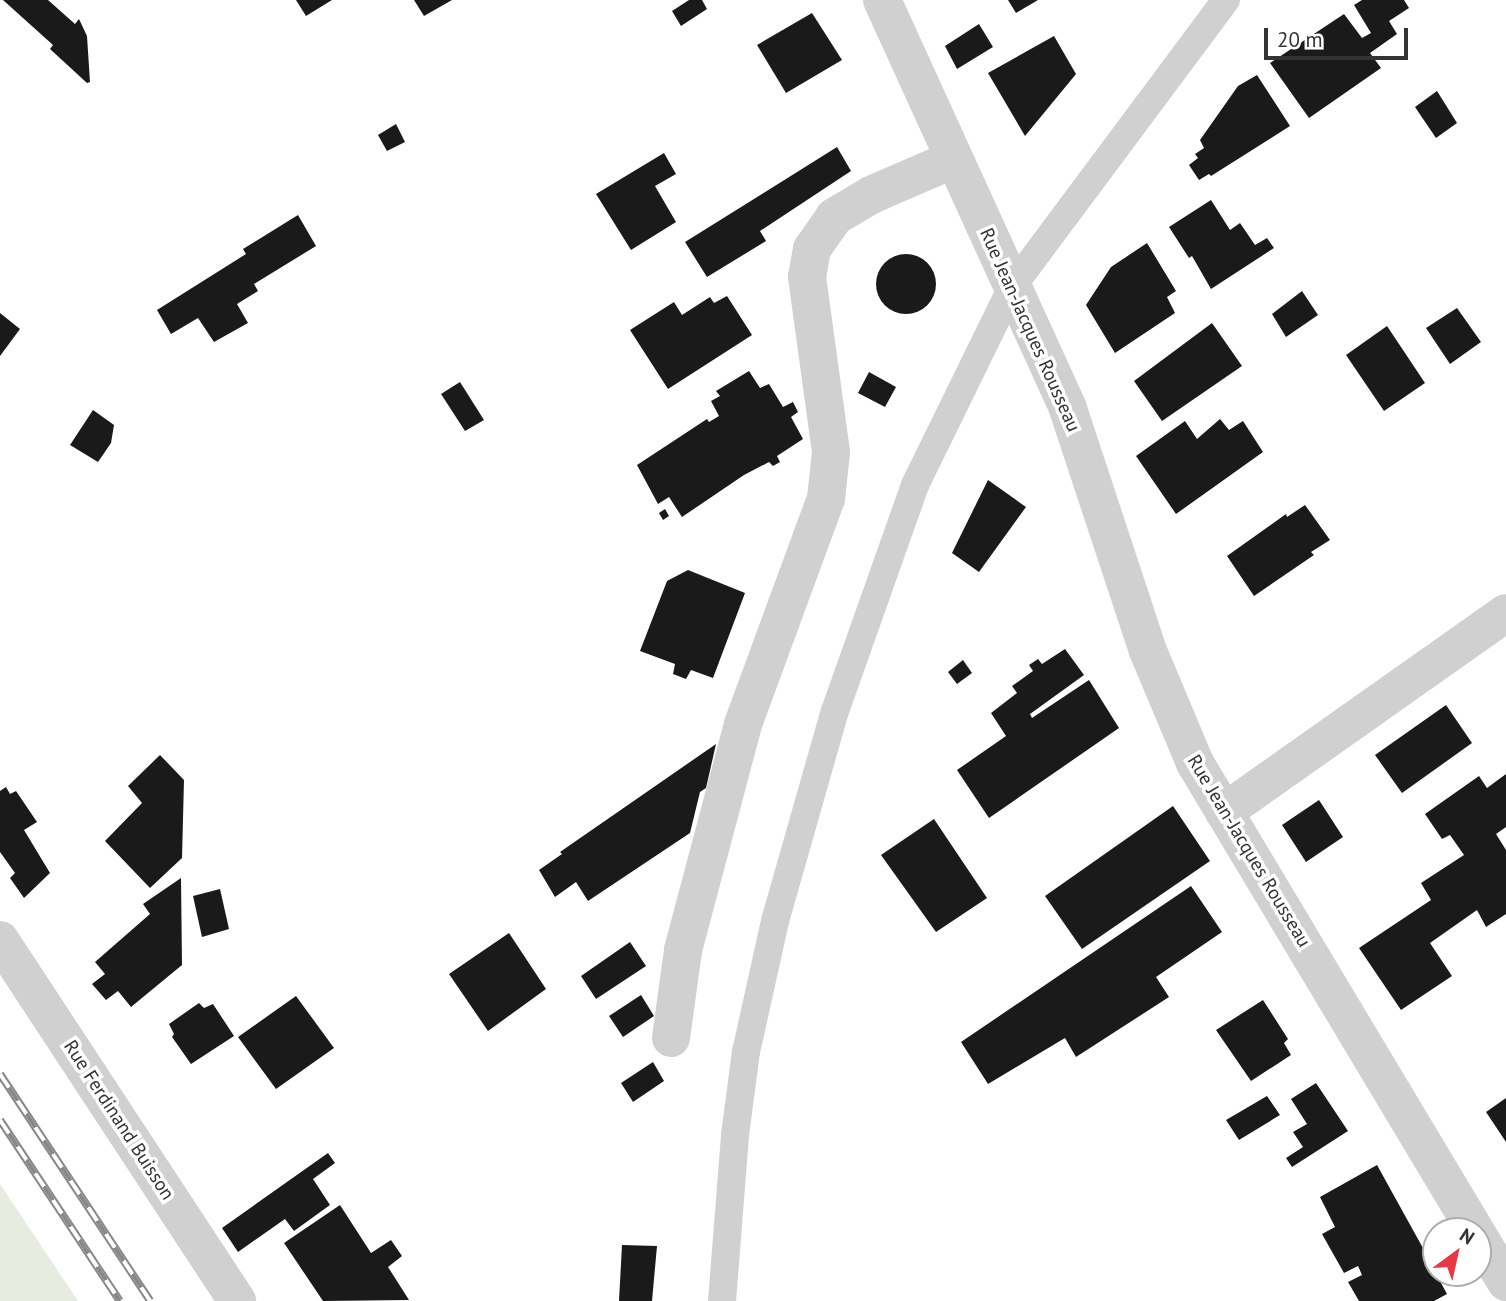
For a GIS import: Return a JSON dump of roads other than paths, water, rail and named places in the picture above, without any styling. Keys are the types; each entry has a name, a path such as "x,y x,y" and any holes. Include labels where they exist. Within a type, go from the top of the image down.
{"street":[{"name":"Rue Jean-Jacques Rousseau","path":"882,0 1068,409 1148,650 1195,764 1506,1282"},
{"path":"671,1038 683,950 743,724 826,499 831,452 807,276 812,248 834,216 871,195 954,159"},
{"path":"1224,812 1506,613"},
{"name":"Rue Ferdinand Buisson","path":"0,940 237,1301"}],"lane":[{"path":"722,1301 735,1135 746,1052 779,908 835,711 915,485 1012,286 1226,0"}],"railway":[{"path":"0,1074 150,1301"},
{"path":"0,1120 120,1301"}]}
